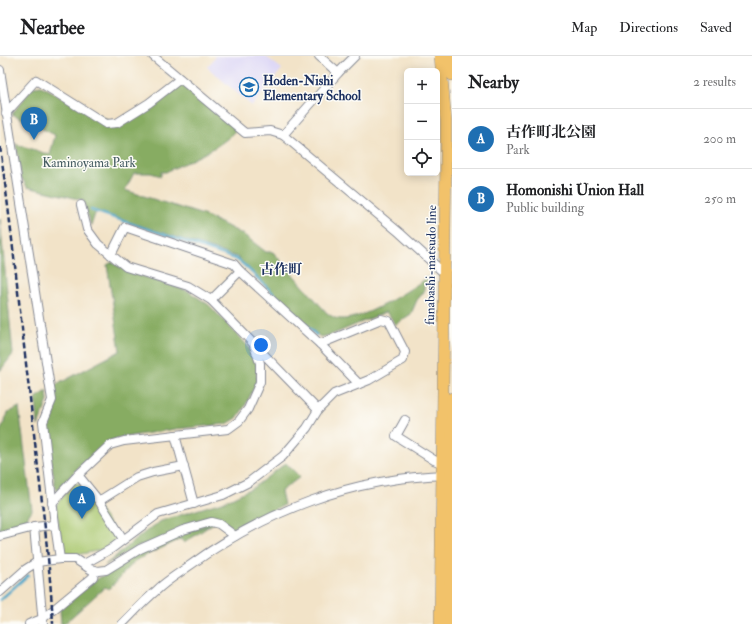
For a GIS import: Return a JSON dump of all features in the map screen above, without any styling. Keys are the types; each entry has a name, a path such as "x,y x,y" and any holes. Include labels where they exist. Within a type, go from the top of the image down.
{"main road":[{"name":"funabashi-matsudo line","path":"440,56 446,121 444,273 447,472"},
{"path":"450,56 452,75"},
{"path":"440,624 452,398"},
{"path":"447,472 450,624"}],"street":[{"path":"153,56 245,133 270,131 283,135 400,233 444,273"},
{"path":"319,56 338,73"},
{"path":"283,135 355,56"},
{"path":"0,70 52,400 43,422 60,559"},
{"path":"6,113 36,80 106,124 117,123 149,103 180,79"},
{"path":"81,205 87,229 98,244 126,267 188,286 211,300 318,410"},
{"path":"111,255 125,227 234,264 320,344 359,384"},
{"path":"211,300 240,271"},
{"path":"84,564 158,514 222,495 249,482 283,456 307,428 318,410 334,394 369,380 403,360 405,352 389,321 381,319 320,344"},
{"path":"52,503 78,475 110,445 124,441 228,429 239,421 248,409 260,382 260,364 253,344"},
{"path":"405,420 396,436 434,460 447,472"},
{"path":"175,435 194,504"},
{"path":"99,501 137,477 153,472 184,466"},
{"path":"122,624 158,588 206,554 234,536 295,506 350,488 395,479 447,472"},
{"path":"78,475 99,501 123,539"},
{"path":"0,592 26,569 37,562 60,559 75,560 95,570 106,570 140,549 183,530 211,522 219,524 234,536"},
{"path":"0,536 55,525"},
{"path":"34,528 43,622"},
{"path":"29,624 43,622 93,578 95,570"}],"shaded area":[{"name":"Hoden-Nishi Elementary School","path":"214,56 265,56 282,69 252,106 207,67 215,58"}],"green space":[{"name":"Kaminoyama Park","path":"183,85 236,129 231,136 214,148 166,172 161,172 161,176 151,173 134,173 125,190 203,215 244,235 266,252 273,252 327,313 335,318 345,319 371,311 399,296 433,274 424,284 424,292 417,300 411,314 395,325 386,312 331,335 320,337 237,257 96,211 91,226 83,200 27,187 21,177 16,144 50,155 55,135 12,114 33,87 41,86 119,126 179,86"},
{"path":"0,219 13,354 0,371"},
{"path":"112,262 126,271 188,291 209,305 247,345 257,365 256,384 237,418 227,424 175,429 108,441 76,470 57,491 46,426 55,404 54,386 120,351 107,265"},
{"path":"47,391 48,401 38,426 36,398"},
{"path":"19,407 32,510 21,527 0,531 0,432 8,413"},
{"path":"286,463 300,477 281,491 284,505 233,529 222,521 138,546 105,565 145,532 161,521 225,501 254,487"},
{"path":"75,483 80,484 117,534 116,540 105,548 88,553 67,556 62,551 56,505"},
{"path":"211,525 184,543 181,539 136,560 109,589 105,587 64,624 61,624 60,609 96,580 140,552 184,533"}],"waterway":[{"path":"91,210 236,259 316,335"},
{"path":"0,600 28,575"}],"railway":[{"path":"0,147 43,511 53,624"}],"place":[{"name":"Hoden-Nishi Elementary School","path":"249,87"},
{"name":"Homonishi Union Hall","path":"34,140"},
{"name":"古作町北公園","path":"82,519"}],"district":[{"name":"古作町","path":"281,269"}]}
